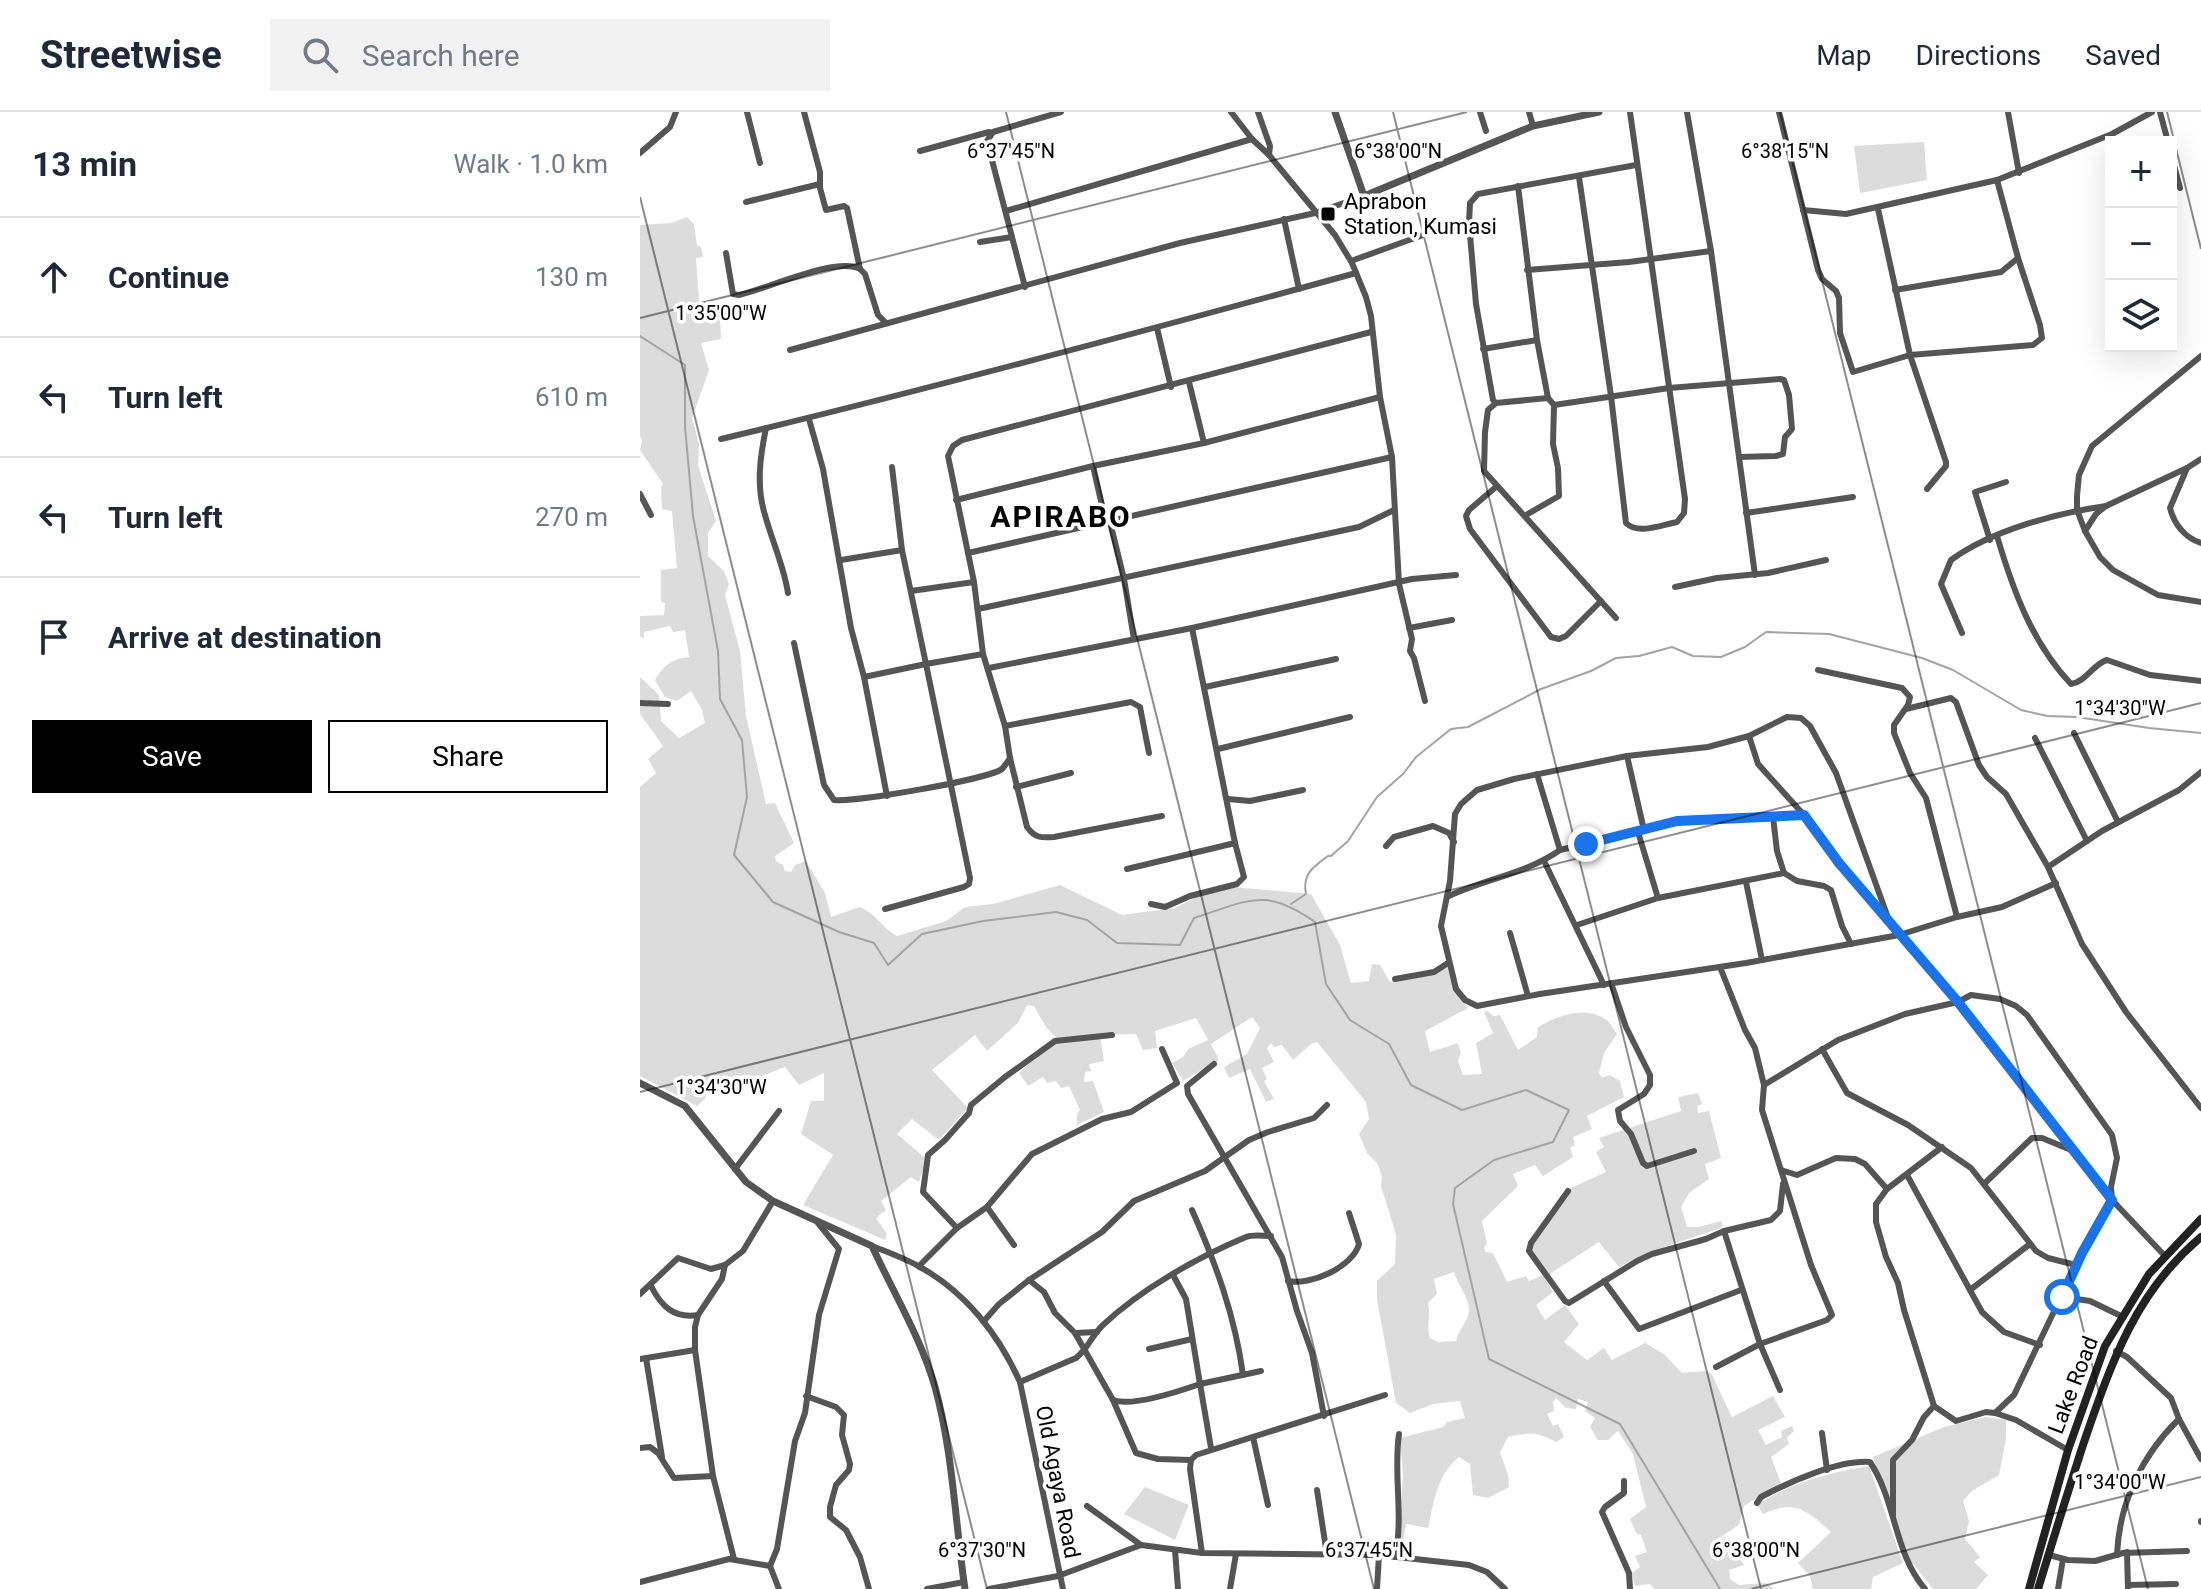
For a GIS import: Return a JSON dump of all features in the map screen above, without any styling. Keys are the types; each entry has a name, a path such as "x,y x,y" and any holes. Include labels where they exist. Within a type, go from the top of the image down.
{"main road":[{"name":"Lake Road","path":"2029,1589 2068,1450 2105,1346 2121,1316 2164,1255 2201,1219"},
{"name":"Lake Road","path":"2038,1589 2116,1351 2160,1279 2179,1255 2201,1237"}],"street":[{"path":"640,153 670,127 676,112"},
{"path":"747,112 760,163"},
{"path":"804,112 820,172 826,210 847,208 860,269"},
{"path":"920,151 1061,112"},
{"path":"1231,112 1335,235 1351,261 1366,297 1392,457 1399,584 1412,639 1410,651 1425,701"},
{"path":"1258,112 1270,146 1269,155"},
{"path":"1335,112 1364,196"},
{"path":"1480,112 1486,131"},
{"path":"1529,112 1533,126"},
{"path":"790,350 1180,243 1315,213 1533,126 1569,114 1599,112"},
{"path":"1579,177 1626,523 1638,530 1677,522 1684,513 1685,499 1630,112"},
{"path":"1687,112 1711,251 1755,575"},
{"path":"1779,112 1818,270 1839,298 1840,333 1851,370 1856,372 1910,355 2033,345 2042,338 1997,180"},
{"path":"2008,112 2019,173"},
{"path":"2116,136 2152,112"},
{"path":"2160,112 2166,136"},
{"path":"993,132 987,141 1025,287"},
{"path":"1006,211 1252,139"},
{"path":"1803,210 1846,214 1878,209 1908,199 1997,180 2105,141"},
{"path":"1496,403 1489,389 1476,304 1470,203 1478,194 1636,165"},
{"path":"2177,177 2180,188"},
{"path":"746,202 820,184"},
{"path":"1518,186 1537,340 1548,398 1554,405 1553,444 1559,496 1526,515"},
{"path":"1878,209 1910,355 1946,462 1927,489"},
{"path":"1807,223 1814,213"},
{"path":"1284,219 1299,289"},
{"path":"1351,261 1423,235"},
{"path":"980,242 1012,237"},
{"path":"1527,270 1591,266 1711,251"},
{"path":"726,253 729,285 733,294 739,295 821,270 852,264 865,274 878,315 886,323"},
{"path":"1895,290 2001,272 2018,258"},
{"path":"721,439 809,419 1356,273"},
{"path":"1157,328 1171,387"},
{"path":"1162,816 1074,835 1042,838 1033,835 1027,827 1005,726 983,654 974,582 947,459 953,446 962,440 1371,332"},
{"path":"1483,349 1537,340"},
{"path":"2200,360 2092,446 2079,475 2077,510 2100,557 2120,575 2158,595 2201,602"},
{"path":"1554,405 1669,388 1784,380 1789,395 1792,429 1785,437 1783,454 1739,457"},
{"path":"1189,382 1204,443"},
{"path":"956,500 1093,466 1204,443 1380,397"},
{"path":"1548,398 1496,403 1488,410 1484,467 1487,475 1616,618"},
{"path":"809,419 823,469 851,628 864,677 887,796"},
{"path":"766,428 759,483 764,512 788,593"},
{"path":"968,553 1392,457"},
{"path":"2085,531 2096,514 2106,506 2201,459"},
{"path":"1093,466 1124,579 1134,639"},
{"path":"885,909 969,884 970,878 902,550 892,467"},
{"path":"2187,468 2170,508 2177,524 2192,539 2201,543"},
{"path":"1990,540 1975,492 2006,482"},
{"path":"1497,486 1469,510 1466,516 1470,529 1551,637 1559,639 1566,636 1601,601"},
{"path":"640,494 651,515"},
{"path":"1746,513 1853,497"},
{"path":"1962,633 1941,584 1951,560 1997,536 2077,510 2106,506"},
{"path":"978,609 1359,527 1394,510"},
{"path":"1997,536 2025,616 2052,664 2071,684 2079,682 2098,663 2107,660 2150,675 2201,681"},
{"path":"841,560 902,550"},
{"path":"1675,587 1826,560"},
{"path":"989,668 1192,628 1412,579 1456,575"},
{"path":"911,591 974,582"},
{"path":"1409,628 1452,620"},
{"path":"1151,904 1165,907 1190,896 1242,882 1244,877 1192,628"},
{"path":"794,643 824,785 834,800 887,796 949,782 1001,769 1010,758"},
{"path":"864,677 983,654"},
{"path":"1205,687 1336,659"},
{"path":"1818,670 1902,688 1910,697 1894,725 1894,733 1910,773 1926,798 1957,917"},
{"path":"1905,709 1951,698 1956,702 1979,765 2006,794 2048,867 2082,944 2126,1012 2201,1108"},
{"path":"1005,726 1131,702 1140,707 1149,753"},
{"path":"640,703 668,704"},
{"path":"1218,749 1350,717"},
{"path":"1888,920 1836,773 1810,726 1801,718 1787,717 1749,736 1708,747 1627,756 1477,790 1455,814 1450,881 1441,926 1456,989 1465,1000 1477,1006 1899,935 2012,903 2056,883"},
{"path":"2074,733 2118,822"},
{"path":"1749,736 1758,764 1804,815 1839,863 1958,1002 2112,1200 2164,1255"},
{"path":"2035,738 2087,841"},
{"path":"1627,756 1658,898"},
{"path":"2048,867 2118,822 2179,790 2201,772"},
{"path":"1016,787 1071,773"},
{"path":"1537,774 1560,850"},
{"path":"1228,799 1250,801 1303,790"},
{"path":"1447,897 1468,886 1544,861 1560,850 1677,821 1804,815"},
{"path":"1773,817 1777,851 1784,873 1797,881 1831,890 1851,944"},
{"path":"1386,846 1394,837 1433,826 1449,833 1454,842"},
{"path":"1127,869 1235,843"},
{"path":"1544,861 1650,1075 1650,1085 1644,1094 1618,1110 1620,1121 1631,1134 1647,1166 1694,1151"},
{"path":"1577,925 1658,898 1784,873"},
{"path":"1450,881 1468,886"},
{"path":"1746,882 1762,960"},
{"path":"1510,933 1528,996"},
{"path":"1395,979 1434,972 1448,963"},
{"path":"1716,1367 1760,1344 1827,1320 1832,1315 1811,1265 1762,1110 1764,1085 1755,1048 1720,967"},
{"path":"1764,1085 1838,1040 1905,1014 1958,1002 1971,995 1984,995 2016,1006 2027,1015 2112,1135 2117,1158 2111,1187 2112,1200 2076,1265 2017,1392 1995,1413"},
{"path":"957,1228 923,1192 928,1155 969,1113 971,1105 1055,1041 1112,1035"},
{"path":"1162,1049 1177,1083"},
{"path":"1822,1049 1847,1093 1908,1125 1971,1168 2030,1244 2048,1258 2076,1265"},
{"path":"1187,1086 1214,1064"},
{"path":"640,1083 685,1106 746,1182 773,1201 872,1246 923,1353 935,1387 945,1439 965,1585 927,1589"},
{"path":"919,1266 957,1228 987,1207 1032,1154 1102,1119 1131,1112 1177,1083 1187,1086"},
{"path":"1187,1086 1193,1104 1282,1257 1312,1353 1324,1416"},
{"path":"984,1321 999,1304 1029,1280 1102,1232 1134,1201 1195,1176 1249,1140 1314,1118 1327,1105"},
{"path":"735,1169 779,1111"},
{"path":"1984,1184 2032,1138 2042,1138 2074,1151"},
{"path":"1942,1147 1887,1189 1876,1204 1876,1222 1886,1257 1898,1283 1934,1406 1956,1421 1986,1412 1995,1413 2016,1420 2068,1450"},
{"path":"1781,1170 1797,1175 1836,1158 1855,1159 1865,1164 1887,1189"},
{"path":"1907,1175 1982,1312 1997,1327 2040,1345"},
{"path":"1568,1191 1531,1243 1531,1256 1569,1303 1652,1254 1776,1217 1780,1211 1783,1181"},
{"path":"640,1294 678,1258 704,1269 725,1265 743,1251 773,1201"},
{"path":"987,1207 1014,1245"},
{"path":"1192,1210 1225,1289 1243,1375"},
{"path":"1288,1281 1305,1281 1353,1258 1359,1244 1349,1213"},
{"path":"1020,1382 1084,1352 1097,1332 1145,1292 1249,1236 1261,1221"},
{"path":"779,1589 770,1566 777,1549 792,1457 804,1420 819,1315 839,1249 817,1222"},
{"path":"1724,1231 1760,1344 1780,1390"},
{"path":"1249,1236 1271,1236"},
{"path":"1970,1290 2030,1244"},
{"name":"Old Agaya Road","path":"872,1246 919,1266 956,1292 984,1321 1009,1358 1020,1382 1058,1576 1141,1545 1202,1553 1379,1555 1469,1565 1487,1572 1505,1589"},
{"path":"725,1265 722,1279 698,1315 695,1350 713,1476 734,1559"},
{"path":"1173,1275 1186,1299 1211,1448"},
{"path":"1029,1280 1044,1292 1055,1313 1075,1333 1113,1400 1136,1453 1158,1459 1191,1460"},
{"path":"1604,1281 1641,1329 1741,1290"},
{"path":"651,1286 666,1309 687,1316 698,1315"},
{"path":"2062,1297 2099,1304 2121,1316"},
{"path":"1075,1333 1097,1332"},
{"path":"1149,1349 1192,1339"},
{"path":"662,1459 643,1358 695,1350"},
{"path":"2116,1351 2127,1357 2171,1398 2201,1459"},
{"path":"1113,1400 1142,1400 1261,1371"},
{"path":"1202,1553 1190,1469 1191,1460 1196,1455 1385,1395"},
{"path":"806,1396 836,1407 844,1415 842,1435 850,1464 847,1473 836,1485 830,1517 846,1530 860,1557 869,1589"},
{"path":"1892,1518 1895,1503 1893,1460 1912,1440 1924,1417 1934,1406"},
{"path":"2117,1555 2120,1522 2129,1494 2143,1464 2163,1435 2179,1419"},
{"path":"1822,1433 1827,1470"},
{"path":"1395,1557 1400,1488 1397,1458 1399,1434"},
{"path":"1253,1437 1268,1505"},
{"path":"640,1448 650,1447 674,1478 713,1476"},
{"path":"1757,1503 1761,1497 1779,1488 1827,1470 1870,1462 1907,1562 1925,1589"},
{"path":"1624,1481 1624,1493 1602,1512 1629,1573 1630,1589"},
{"path":"1317,1490 1327,1555"},
{"path":"1087,1506 1141,1545"},
{"path":"1175,1550 1178,1589"},
{"path":"2049,1555 2095,1561 2127,1552 2187,1551"},
{"path":"2127,1552 2128,1587 2176,1584"},
{"path":"1230,1589 1236,1554"},
{"path":"1377,1589 1379,1555"},
{"path":"640,1582 734,1559 770,1566"},
{"path":"2058,1589 2063,1559"},
{"path":"989,1589 1058,1576 1063,1589"}],"shaded area":[{"path":"1924,142 1927,180 1860,193 1854,146"},
{"path":"687,217 694,224 697,245 701,247 703,257 696,258 700,314 710,314 711,319 720,318 721,339 701,343 709,370 692,418 699,444 698,465 716,521 708,533 708,556 724,571 729,584 725,595 740,651 746,716 766,804 775,803 794,843 775,856 776,861 783,865 785,871 791,872 795,865 806,861 825,893 831,917 860,907 897,936 946,921 965,907 993,904 1060,885 1122,915 1175,908 1202,894 1233,887 1311,894 1340,945 1351,983 1369,981 1372,964 1380,965 1390,982 1447,967 1455,991 1468,1008 1425,1031 1430,1052 1458,1043 1461,1053 1458,1061 1463,1075 1482,1074 1476,1043 1493,1033 1484,1012 1500,1015 1518,1050 1537,1037 1538,1027 1562,1016 1580,1012 1605,1019 1617,1034 1604,1053 1599,1073 1602,1078 1610,1075 1620,1081 1624,1097 1587,1116 1592,1129 1573,1137 1575,1145 1570,1148 1573,1157 1543,1176 1535,1165 1513,1174 1518,1186 1482,1221 1487,1243 1484,1248 1486,1252 1493,1253 1507,1282 1526,1276 1529,1281 1543,1275 1553,1292 1536,1305 1545,1320 1565,1305 1579,1324 1564,1342 1587,1360 1604,1348 1612,1360 1645,1343 1664,1354 1682,1373 1711,1373 1732,1417 1773,1396 1785,1417 1758,1430 1766,1445 1782,1437 1781,1431 1792,1426 1794,1431 1787,1438 1789,1444 1771,1457 1781,1483 1744,1506 1739,1525 1713,1542 1722,1554 1734,1550 1744,1565 1729,1570 1730,1579 1739,1585 1765,1583 1775,1589 1655,1589 1650,1584 1635,1586 1632,1573 1640,1567 1635,1556 1647,1552 1641,1535 1637,1534 1630,1519 1646,1507 1633,1454 1618,1431 1608,1440 1598,1440 1590,1427 1595,1418 1585,1411 1588,1402 1578,1399 1576,1409 1566,1408 1556,1398 1554,1411 1547,1414 1553,1426 1558,1424 1564,1437 1556,1442 1533,1434 1508,1437 1500,1452 1509,1487 1488,1498 1473,1495 1470,1464 1459,1457 1441,1480 1428,1528 1406,1524 1402,1548 1399,1548 1403,1475 1400,1438 1465,1418 1460,1401 1433,1404 1410,1413 1396,1403 1377,1300 1377,1281 1395,1264 1396,1235 1377,1163 1367,1153 1359,1134 1369,1119 1366,1102 1317,1042 1293,1060 1282,1045 1274,1047 1271,1043 1267,1048 1274,1062 1262,1068 1267,1079 1264,1081 1274,1099 1266,1102 1250,1069 1229,1078 1224,1067 1247,1054 1260,1028 1252,1017 1211,1044 1219,1060 1183,1081 1172,1063 1183,1057 1188,1049 1208,1040 1196,1018 1155,1031 1157,1048 1143,1050 1136,1034 1100,1035 1104,1061 1089,1064 1091,1071 1085,1072 1084,1082 1093,1081 1104,1112 1077,1125 1080,1110 1069,1086 1061,1088 1056,1081 1047,1083 1043,1077 1028,1086 1019,1073 1056,1037 1034,1006 1027,1005 1018,1023 987,1051 975,1035 932,1070 968,1108 939,1140 912,1119 897,1134 924,1157 923,1169 919,1182 911,1177 881,1201 886,1210 876,1218 887,1234 885,1240 803,1205 833,1155 801,1134 811,1101 824,1101 824,1073 799,1085 785,1067 734,1087 733,1082 702,1084 706,1098 697,1106 640,1076 640,787 656,773 648,759 663,746 640,714 640,677 659,695 661,721 679,738 705,723 702,710 691,691 677,701 665,697 655,680 669,664 689,657 685,630 673,632 670,626 644,632 644,638 640,637 640,616 664,615 661,570 677,568 672,511 662,509 663,484 640,450 640,225 671,223","holes":["1454,1272 1467,1300 1468,1316 1456,1341 1438,1342 1430,1338 1428,1303 1437,1294 1434,1279"]},
{"path":"1698,1093 1702,1104 1697,1106 1698,1113 1709,1111 1721,1158 1705,1164 1709,1179 1689,1193 1681,1207 1687,1227 1721,1221 1721,1228 1655,1250 1619,1267 1599,1242 1548,1275 1531,1253 1532,1245 1571,1188 1606,1172 1596,1152 1604,1147 1599,1138 1681,1111 1678,1097"},
{"path":"1986,1417 2006,1420 1999,1475 1972,1491 1963,1501 1969,1521 1965,1539 1980,1557 1974,1562 1988,1575 1976,1589 1933,1589 1907,1556 1873,1457 1944,1427"},
{"path":"1869,1466 1903,1563 1873,1577 1871,1589 1813,1589 1810,1576 1798,1563 1831,1532 1800,1510 1784,1508 1763,1514 1757,1505 1811,1480"},
{"path":"1145,1487 1189,1505 1175,1540 1124,1514"}],"waterway":[{"path":"640,336 685,365 685,427 693,516 718,651 720,699 742,740 747,797 734,855 773,902 839,932 874,943 888,965 922,934 983,921 1056,912 1087,920 1117,943 1180,945 1194,918 1256,900 1282,904 1315,922 1326,984 1350,1020 1389,1044 1411,1085 1462,1110 1526,1090 1569,1110 1553,1142 1494,1160 1455,1188 1453,1204 1489,1359 1620,1424 1720,1589"},
{"path":"1291,904 1306,894 1310,872 1348,841 1377,797 1403,774 1416,757 1451,729 1468,727 1541,689 1591,671 1616,658 1639,656 1672,647 1693,656 1721,657 1745,647 1766,632 1829,634 1922,658 1953,670 2021,710 2047,716 2201,733"}],"place":[{"name":"Aprabon Station, Kumasi","path":"1328,214"}],"district":[{"name":"APIRABO","path":"1061,516"}],"route":[{"path":"1586,844 1677,821 1804,815 1839,863 1958,1002 2112,1200 2062,1297"}]}
